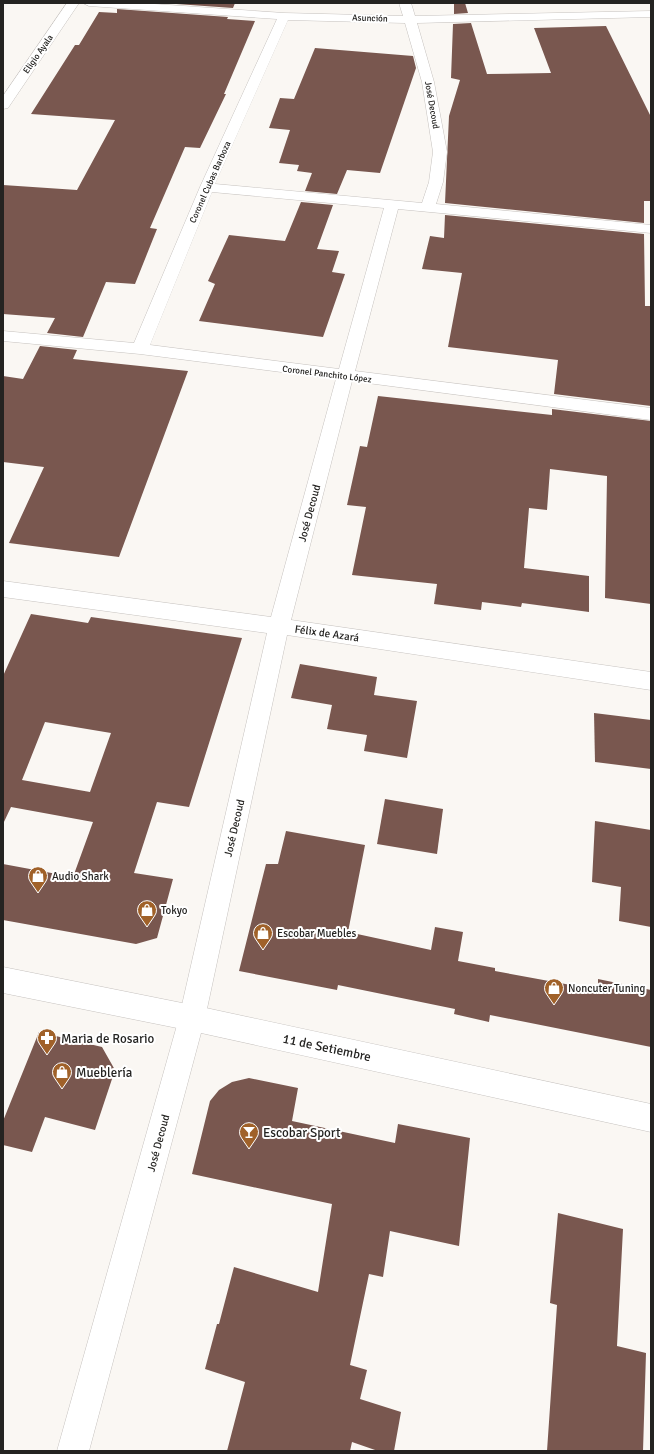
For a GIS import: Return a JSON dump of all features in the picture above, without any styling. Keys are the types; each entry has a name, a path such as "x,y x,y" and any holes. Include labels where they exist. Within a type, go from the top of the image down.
{"street":[{"name":"Eligio Ayala","path":"3,105 73,3"},
{"name":"Asunción","path":"89,3 284,16 410,20 651,14"},
{"name":"José Decoud","path":"405,3 428,82 440,152 436,182 428,208"},
{"name":"Coronel Cubas Barboza","path":"140,349 207,188 284,16"},
{"path":"207,188 651,229"},
{"name":"José Decoud","path":"73,1451 192,1018 279,626 392,204"},
{"name":"Coronel Panchito López","path":"3,336 140,349 651,414"},
{"name":"Félix de Azará","path":"3,589 279,626 651,681"},
{"name":"11 de Setiembre","path":"3,980 192,1018 651,1118"}],"building":[{"path":"162,3 235,3 233,8"},
{"path":"454,3 465,3 468,13 454,14"},
{"path":"117,9 228,17 227,19 255,21 224,94 226,94 200,148 185,147 150,228 157,229 135,284 106,282 83,337 47,333 55,318 3,314 3,185 77,190 115,120 31,114 75,45 79,45 99,12 117,13"},
{"path":"471,23 487,74 551,73 534,28 606,26 651,117 651,201 644,201 644,223 445,203 449,116 460,80 451,78 453,24"},
{"path":"315,48 413,56 416,68 380,173 347,170 337,194 305,191 312,173 297,171 299,165 279,163 290,130 269,128 280,98 294,99"},
{"path":"301,202 333,205 317,249 339,251 332,272 345,274 323,337 199,321 215,284 208,281 229,235 285,241"},
{"path":"445,215 644,234 645,306 651,306 651,406 554,394 558,360 448,347 462,273 422,269 430,236 444,238"},
{"path":"40,346 77,350 73,359 188,371 119,557 9,543 44,467 3,462 3,376 23,379"},
{"path":"378,396 552,415 552,409 651,421 651,604 605,598 607,476 550,469 547,510 529,508 524,568 589,576 589,612 522,603 521,607 482,602 481,610 434,604 437,584 352,575 366,507 347,505 360,446 367,447"},
{"path":"31,614 88,623 91,617 242,638 189,807 157,802 134,873 173,879 157,938 136,944 3,920 3,864 73,877 93,822 11,807 3,824 3,676","holes":["45,722 111,733 90,792 22,780"]},
{"path":"300,664 377,677 374,695 417,701 407,758 364,751 367,735 327,729 332,705 291,698"},
{"path":"594,713 651,720 651,769 595,762"},
{"path":"385,799 443,809 437,854 377,844"},
{"path":"595,821 651,830 651,927 619,921 621,887 592,882"},
{"path":"286,831 365,845 348,932 431,950 435,927 463,932 458,961 495,968 495,971 598,990 598,979 651,990 651,1047 490,1015 489,1022 454,1014 455,1009 338,985 337,990 239,971 266,864 278,864"},
{"name":"Mueblería","path":"39,1032 102,1047 115,1070 95,1130 45,1117 32,1152 3,1145 3,1121"},
{"path":"249,1078 298,1088 292,1121 395,1143 398,1124 470,1138 459,1246 390,1231 383,1277 369,1274 350,1365 367,1370 360,1399 401,1412 394,1451 378,1451 352,1442 350,1451 227,1451 245,1382 205,1369 234,1267 318,1292 332,1204 192,1174 210,1101 219,1090 232,1082"},
{"path":"558,1213 623,1229 617,1346 646,1353 643,1451 547,1451 557,1305 550,1303"}],"place":[{"name":"Audio Shark","path":"38,893"},
{"name":"Tokyo","path":"147,927"},
{"name":"Escobar Muebles","path":"263,950"},
{"name":"Noncuter Tuning","path":"554,1005"},
{"name":"Maria de Rosario","path":"47,1055"},
{"name":"Mueblería","path":"62,1089"},
{"name":"Escobar Sport","path":"249,1149"}]}
